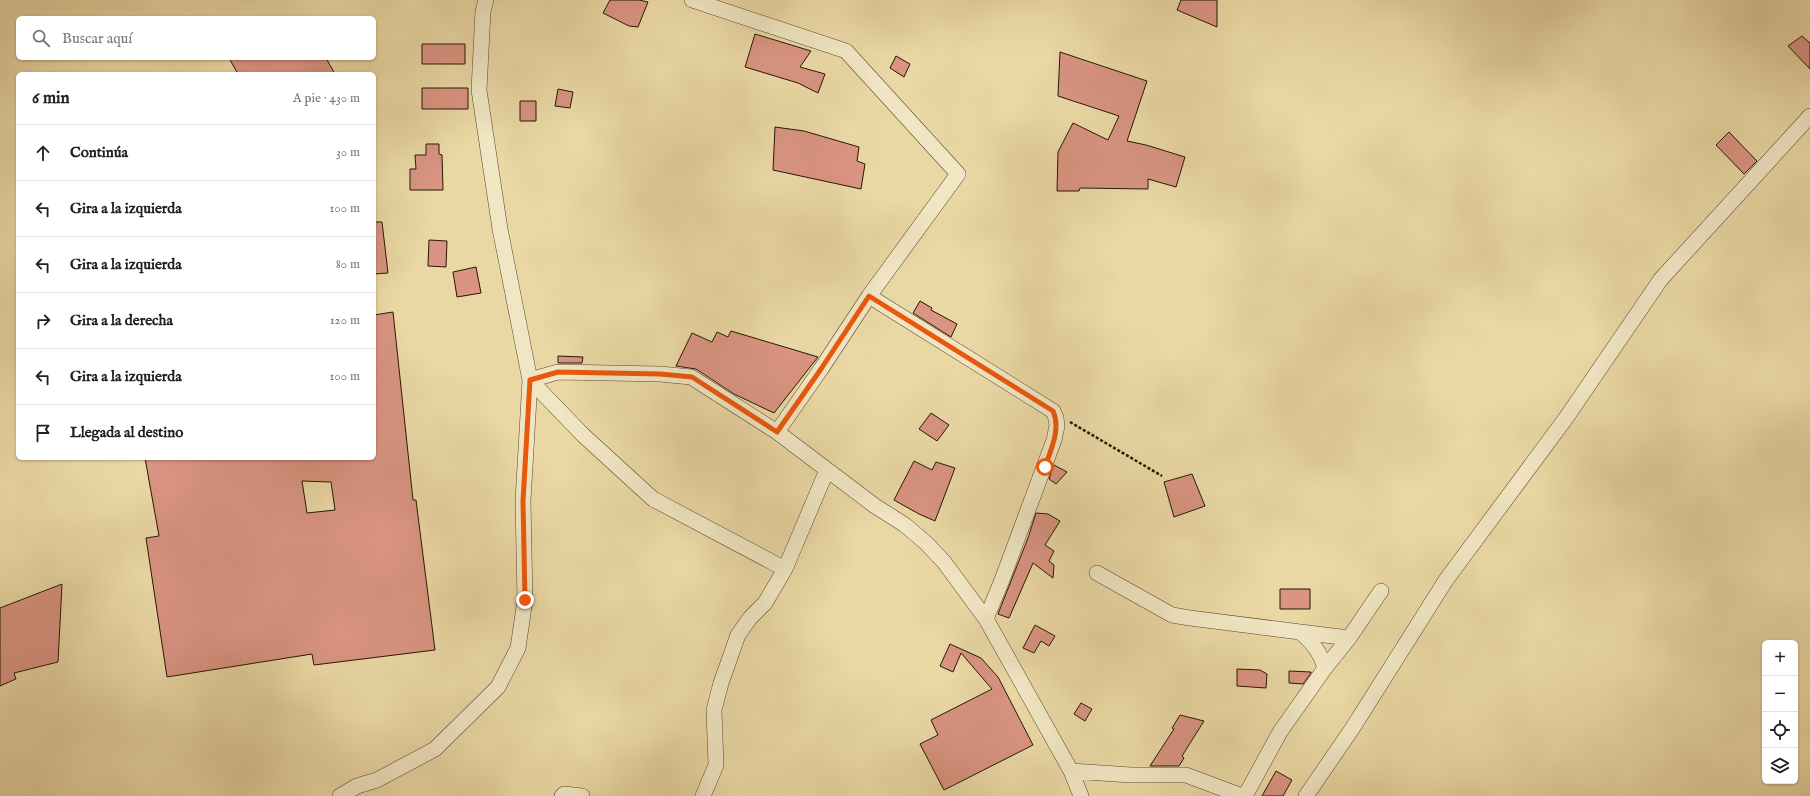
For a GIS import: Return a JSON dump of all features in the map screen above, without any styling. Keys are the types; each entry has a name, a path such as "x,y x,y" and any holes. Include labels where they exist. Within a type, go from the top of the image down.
{"street":[{"path":"340,796 357,786 378,780 435,749 498,687 518,648 525,600 523,501 530,380 500,229 479,90 483,11 486,0"},
{"path":"692,0 846,51 958,174 869,296 777,432"},
{"path":"1306,796 1352,729 1446,580 1566,418 1661,279 1810,116"},
{"path":"869,296 1053,411 1056,418 1057,426 1054,440 986,619"},
{"path":"530,380 558,372 660,374 692,377 777,432 875,506 904,525 926,543 944,562 986,619 1071,771 1081,796"},
{"path":"530,380 583,435 653,499 785,569"},
{"path":"703,796 716,765 714,710 720,683 738,635 750,618 765,603 785,569 827,470"},
{"path":"1097,573 1172,615 1348,638"},
{"path":"1246,796 1280,732 1381,591"},
{"path":"1300,632 1313,642 1320,654 1325,668"},
{"path":"1071,771 1131,775 1186,775 1242,796"},
{"path":"562,796 564,794 582,796"}],"path":[{"path":"1053,411 1162,476"}],"building":[{"path":"610,0 639,0 648,2 638,27 629,26 603,13"},
{"path":"1181,0 1217,0 1217,27 1177,10"},
{"path":"755,34 811,51 800,67 825,74 818,93 798,83 745,67"},
{"path":"1802,36 1810,43 1810,69 1788,46"},
{"path":"422,44 465,44 465,64 422,64"},
{"path":"1060,52 1147,81 1127,141 1185,157 1176,187 1148,179 1148,189 1080,188 1079,191 1057,191 1058,152 1073,123 1108,140 1119,116 1058,96"},
{"path":"896,56 910,64 904,77 890,68"},
{"path":"230,60 327,60 334,72 237,72"},
{"path":"422,88 468,88 468,109 422,109"},
{"path":"558,89 573,92 570,108 555,106"},
{"path":"520,101 536,101 536,121 520,121"},
{"path":"775,127 804,131 859,147 857,161 865,164 861,189 773,170"},
{"path":"1729,132 1757,161 1744,174 1716,145"},
{"path":"426,144 439,144 439,154 442,155 443,190 410,190 410,169 416,169 415,155 426,155"},
{"path":"376,222 382,222 388,273 376,274"},
{"path":"429,240 447,241 446,267 428,266"},
{"path":"476,267 481,293 457,297 453,272"},
{"path":"920,301 932,308 931,310 957,324 951,337 913,313"},
{"path":"393,312 413,500 416,500 435,650 314,665 312,654 167,677 146,538 159,536 145,460 376,460 376,315","holes":["302,481 331,482 335,510 307,513"]},
{"path":"731,331 818,357 774,413 734,394 696,369 676,366 692,333 712,342 717,332 728,337"},
{"path":"558,356 583,357 582,363 558,363"},
{"path":"931,413 949,425 937,441 919,429"},
{"path":"914,461 932,470 936,462 955,468 935,521 894,500"},
{"path":"1054,465 1067,472 1056,484 1049,479"},
{"path":"1192,474 1205,506 1174,517 1164,482"},
{"path":"1036,513 1048,514 1060,521 1045,545 1054,551 1049,561 1054,565 1053,578 1033,563 1009,618 998,614 1028,538"},
{"path":"62,584 58,662 14,673 16,679 0,686 0,608"},
{"path":"1280,589 1310,589 1310,609 1280,609"},
{"path":"1035,625 1055,636 1049,646 1041,641 1034,653 1023,648"},
{"path":"950,644 981,658 998,677 1033,745 944,790 920,744 938,735 931,720 992,689 961,653 953,672 940,666"},
{"path":"1237,669 1260,670 1267,674 1266,688 1237,686"},
{"path":"1289,671 1311,673 1303,684 1289,683"},
{"path":"1081,703 1092,709 1085,721 1074,714"},
{"path":"1180,715 1204,721 1182,756 1184,758 1179,766 1150,766 1174,729 1172,728"},
{"path":"1276,771 1292,780 1283,796 1262,796"}],"route":[{"path":"525,600 523,501 530,380 558,372 660,374 692,377 777,432 869,296 969,360 1053,411 1057,426 1045,467"}]}
